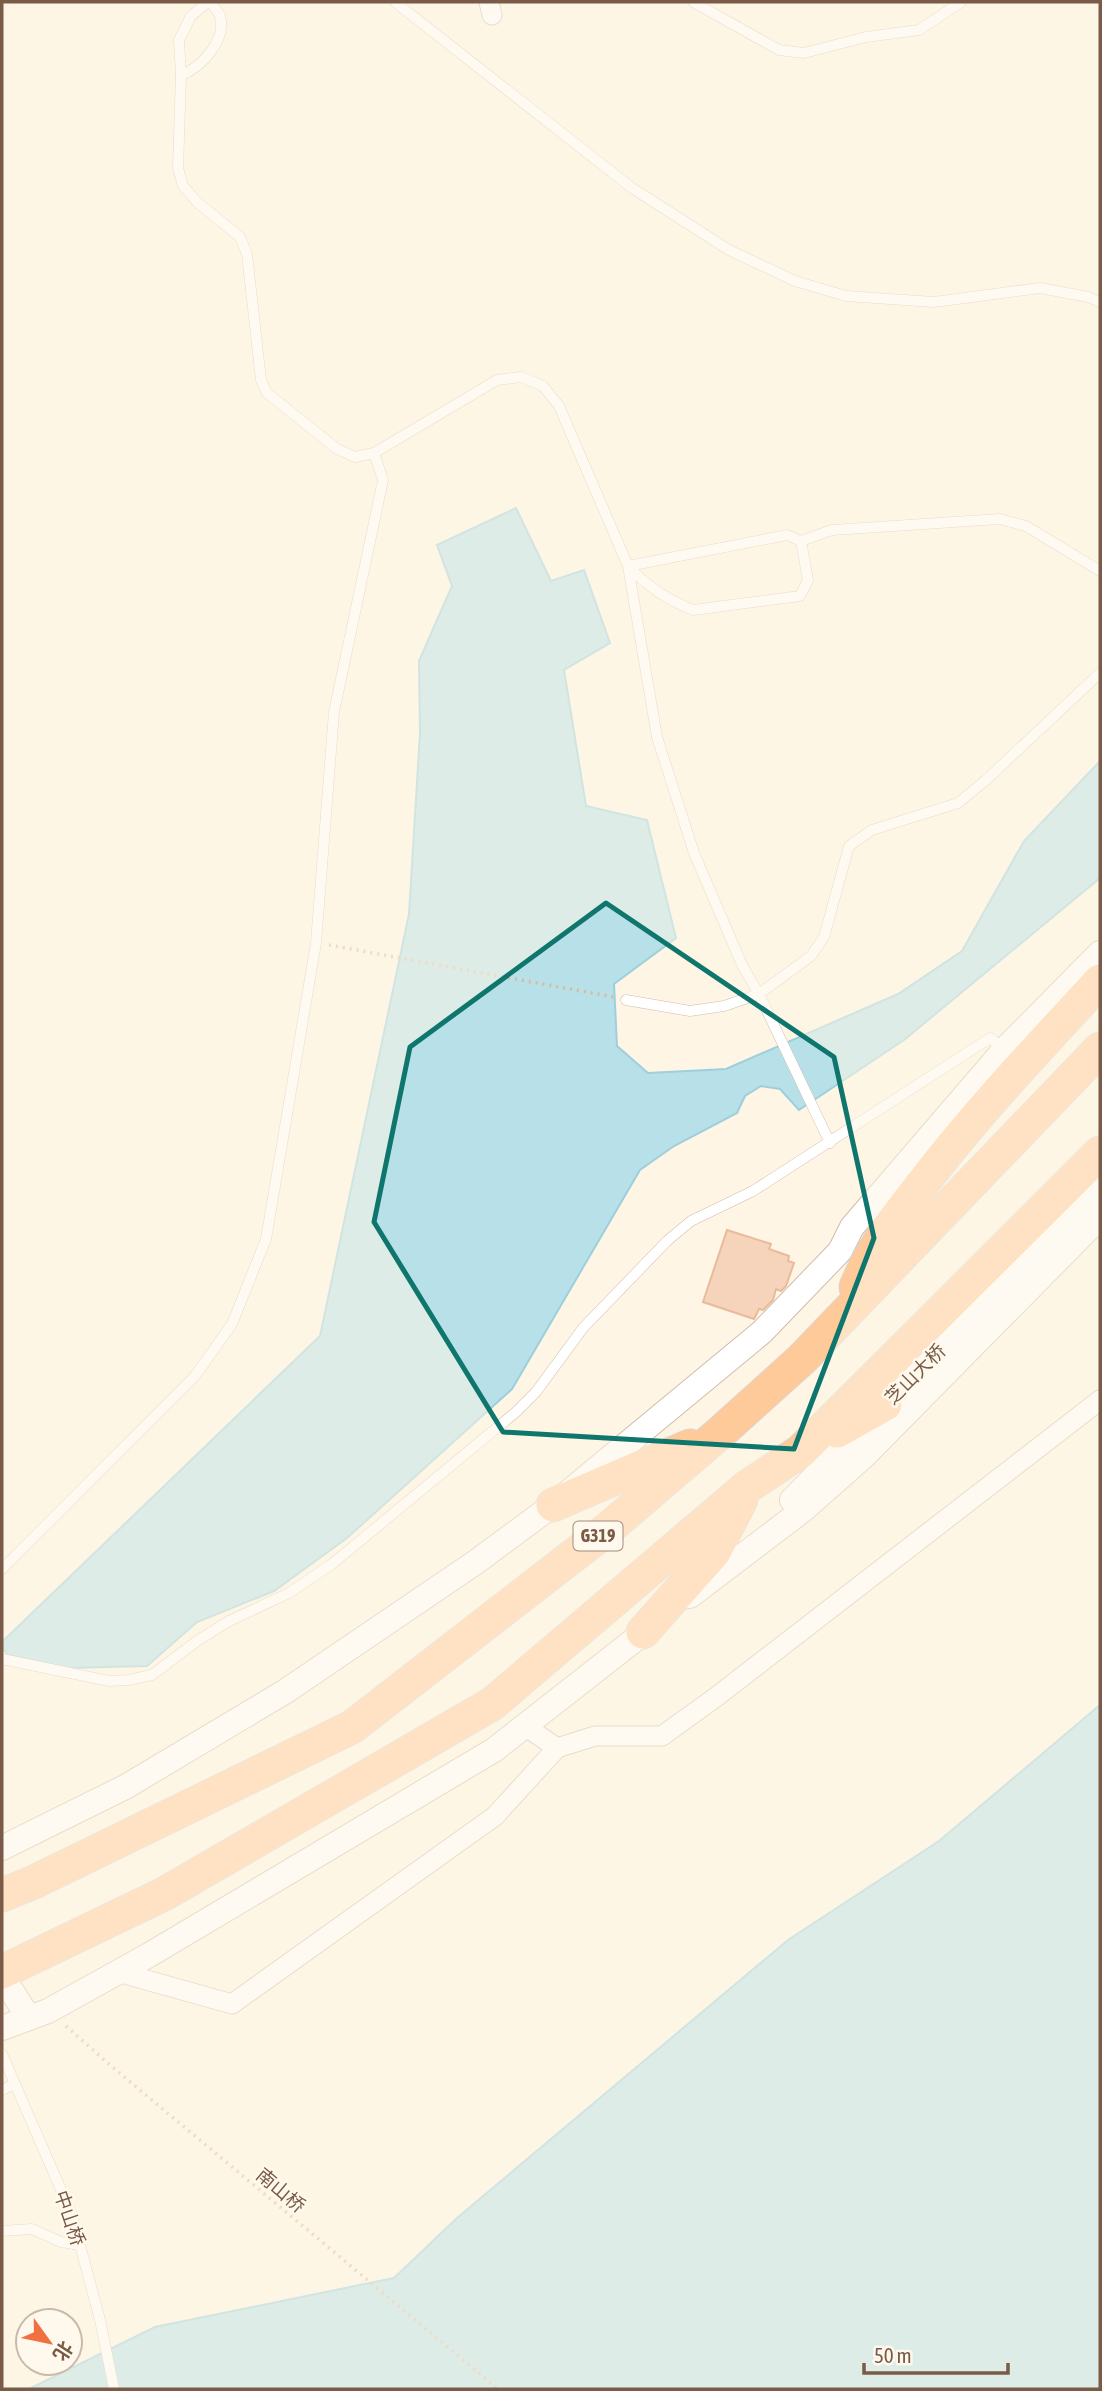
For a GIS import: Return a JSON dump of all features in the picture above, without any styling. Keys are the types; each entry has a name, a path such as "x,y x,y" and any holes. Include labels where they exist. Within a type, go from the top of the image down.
{"highway":[{"path":"845,1314 866,1263 905,1205 956,1140 1100,981"},
{"name":"G319","path":"2,1895 32,1883 352,1727 609,1528 802,1359 1100,1049"},
{"path":"801,1451 1100,1153"},
{"path":"6,1981 164,1894 492,1703 747,1488 801,1451 885,1404"},
{"path":"553,1506 721,1432"},
{"path":"643,1632 714,1552 747,1488"}],"street":[{"path":"2,1848 127,1786 286,1692 553,1506 771,1324 840,1251 852,1227 1004,1049 1100,953"},
{"name":"芝山大桥","path":"731,1563 1100,1187"},
{"path":"2,2028 39,2014 118,1972 482,1757 525,1726 731,1563 803,1510 863,1457 1022,1299 1100,1217"},
{"path":"118,1972 232,2004 495,1816 557,1748 595,1736 662,1736 716,1698 1100,1400"},
{"path":"525,1726 557,1748"},
{"path":"6,1981 39,2014"}],"lane":[{"path":"181,75 202,63 220,34 220,16 209,2 191,16 180,40 178,168 184,186 197,202 240,237 247,254 261,380 267,393 337,449 355,457 374,453 497,380 521,377 543,386 559,406 628,566 657,737 694,853 743,967 759,994 831,1143"},
{"path":"395,2 632,188 729,250 795,281 846,296 934,302 1040,288 1088,297 1100,302"},
{"path":"693,2 779,50 804,53 866,37 919,30 961,2"},
{"path":"2,1569 195,1376 232,1324 265,1239 316,943 334,712 383,480 374,453"},
{"path":"628,566 787,535 801,541 832,530 1000,519 1026,526 1100,571"},
{"path":"628,566 645,584 677,604 694,610 800,596 808,580 801,541"},
{"path":"626,1000 690,1011 724,1006 759,994 811,956 824,937 849,846 872,830 958,803 1100,673"},
{"path":"2,1659 108,1681 140,1678 152,1675 229,1621 289,1593 332,1564 516,1412 536,1392 583,1328 667,1241 691,1221 753,1191 990,1038 1004,1049"},
{"name":"中山桥","path":"2,2054 72,2215 100,2320 114,2389"},
{"path":"2,2090 15,2084"},
{"path":"2,2231 32,2229 61,2242 80,2245"}],"path":[{"path":"316,943 626,1000"},
{"name":"南山桥","path":"39,2014 110,2065 498,2389"}],"highlighted area":[{"path":"606,903 834,1057 874,1238 794,1449 503,1432 374,1222 410,1047"}],"water":[{"path":"516,508 551,581 584,570 610,643 564,670 586,806 647,820 676,938 614,984 617,1046 648,1073 726,1069 898,994 962,951 1024,841 1100,761 1100,878 904,1040 799,1110 780,1089 761,1086 745,1096 737,1113 674,1146 640,1170 512,1389 347,1538 274,1591 197,1622 147,1666 68,1668 8,1655 2,1642 320,1336 409,914 420,733 419,661 452,586 437,545"},
{"path":"1100,1705 1100,2389 29,2389 53,2377 84,2377 84,2362 155,2327 394,2278 457,2218 788,1940 939,1841"}],"building":[{"path":"727,1230 771,1244 769,1249 789,1256 788,1261 794,1263 786,1286 781,1291 776,1289 773,1300 763,1310 759,1309 754,1319 703,1302"}]}
